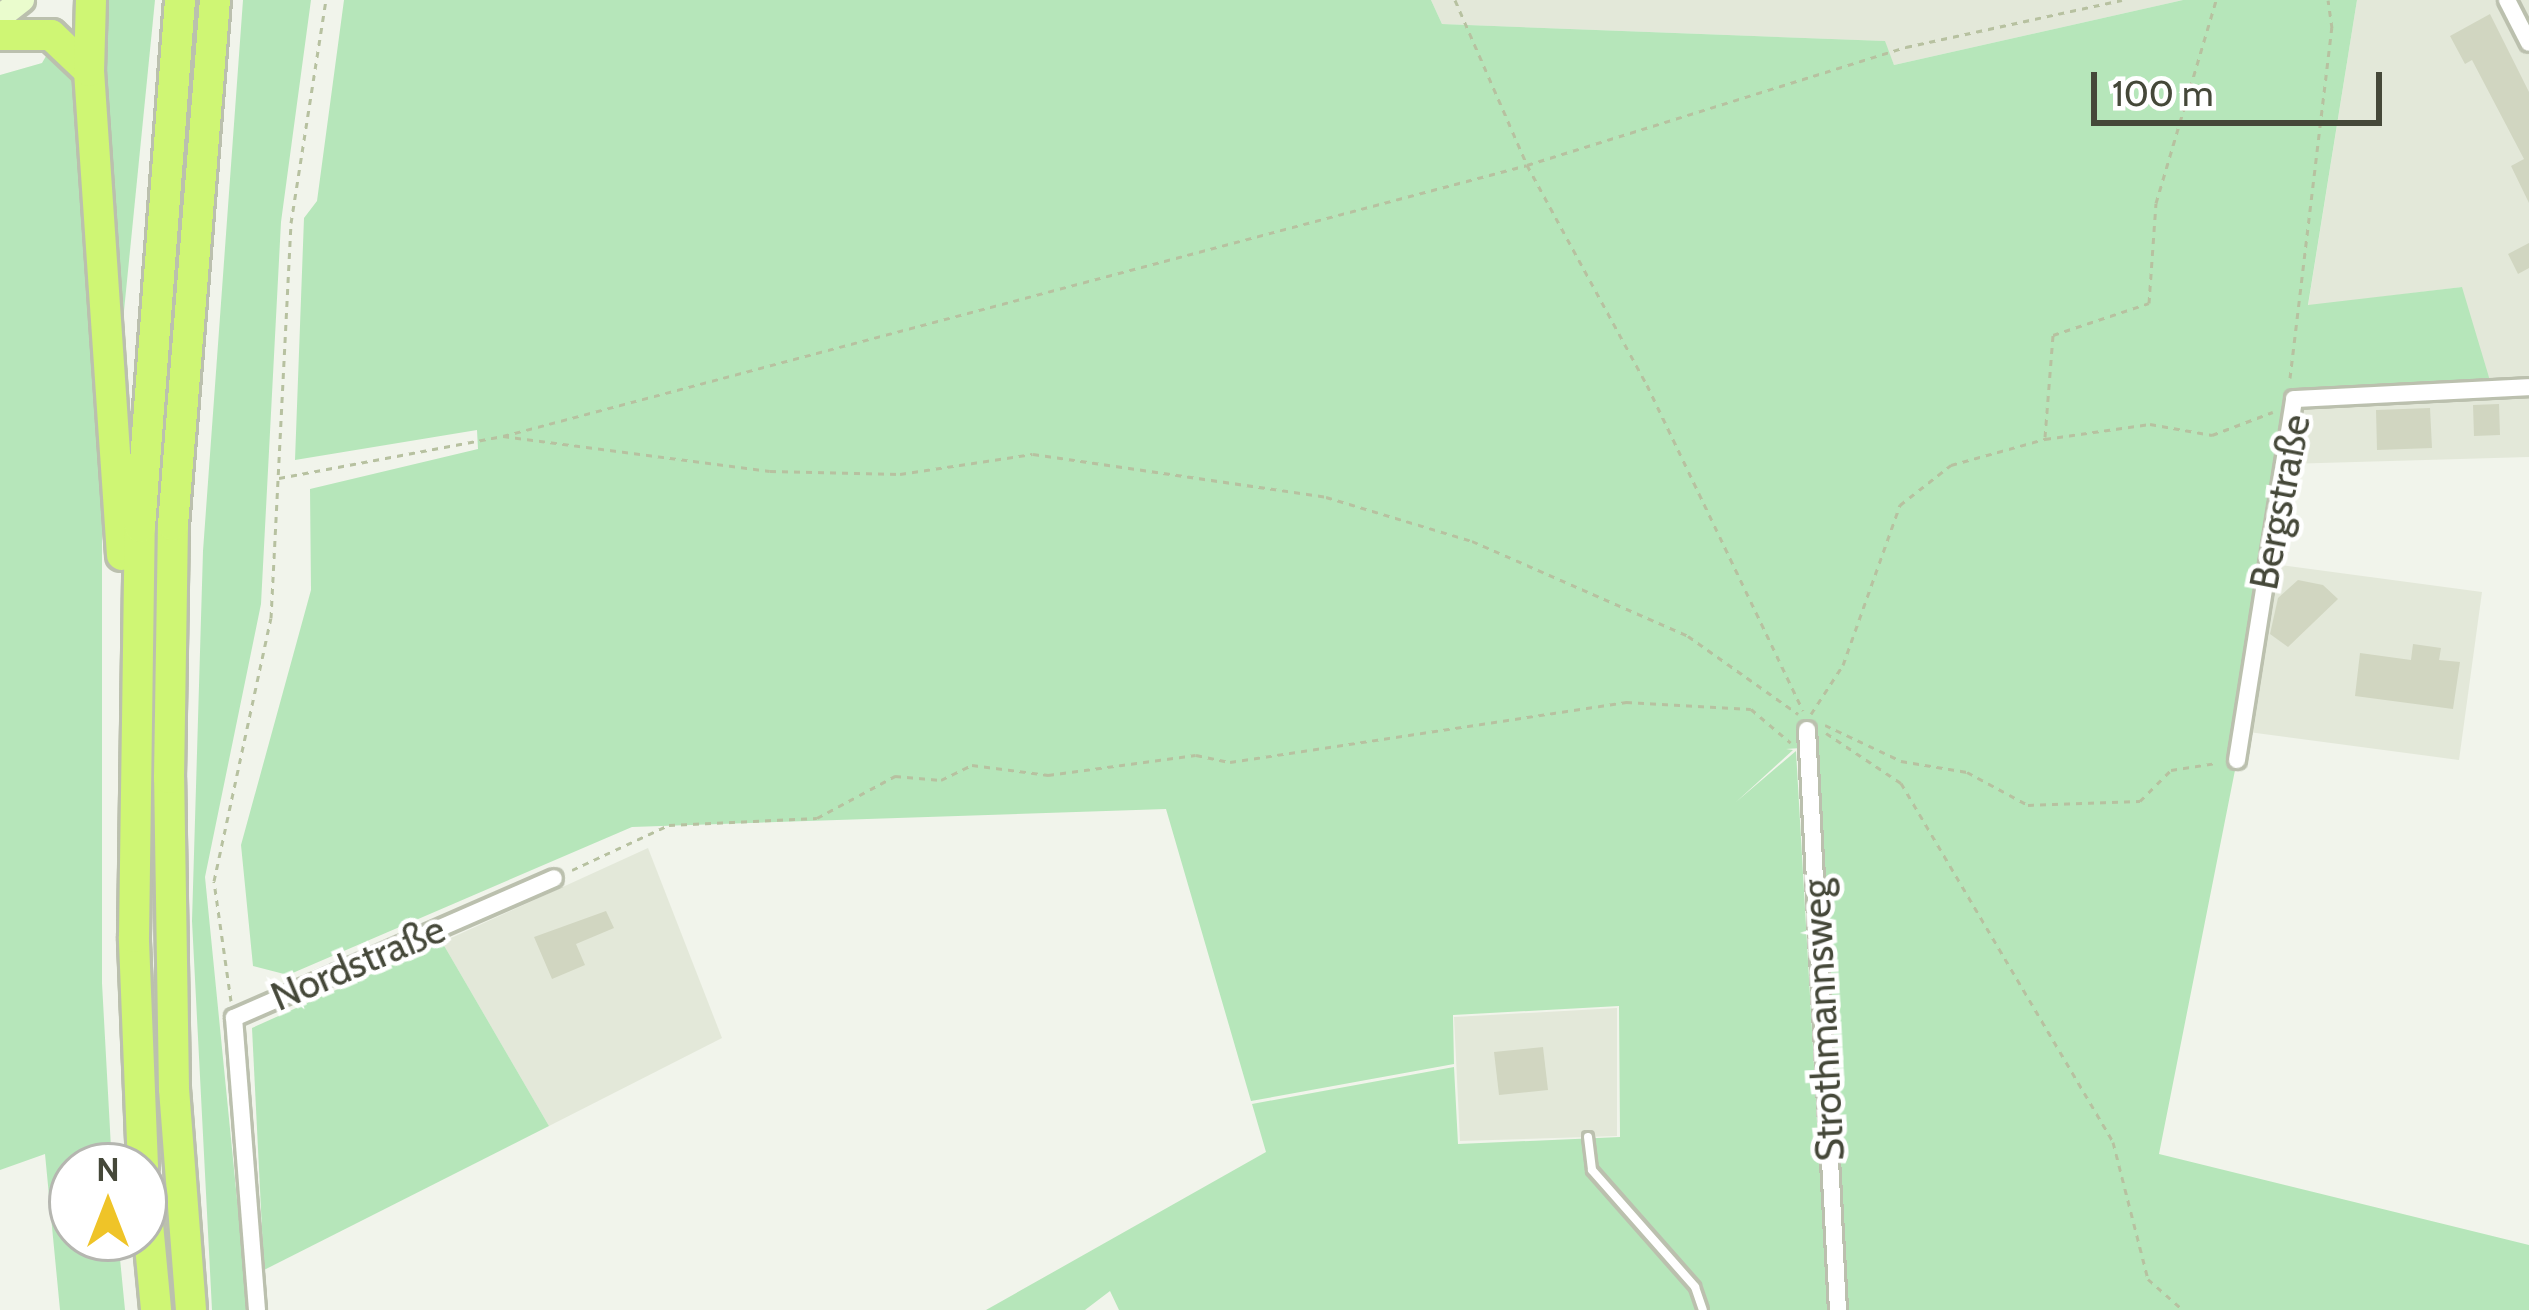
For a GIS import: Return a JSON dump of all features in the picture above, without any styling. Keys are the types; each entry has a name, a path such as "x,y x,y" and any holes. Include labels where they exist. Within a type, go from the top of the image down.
{"highway":[{"path":"91,0 89,71 135,723 143,1142"},
{"path":"135,723 156,237 180,0"},
{"path":"191,1310 174,1089 171,663 191,237 215,0"},
{"path":"0,35 51,35 89,71"},
{"path":"152,1262 156,1310"}],"main road":[{"path":"0,17 22,0"}],"street":[{"path":"2507,0 2529,43"},
{"name":"Bergstraße","path":"2236,760 2294,399 2529,387"},
{"name":"Strothmannsweg","path":"1806,724 1838,1310"},
{"name":"Nordstraße","path":"257,1310 234,1018 554,878"}],"lane":[{"path":"1588,1136 1592,1169 1695,1287 1703,1310"}],"path":[{"path":"234,1018 214,881 262,683 279,478 291,223 326,0"},
{"path":"1454,0 1527,165 1647,385 1806,724 1901,761 1967,772 2028,805 2140,801 2171,770 2236,760"},
{"path":"279,478 502,436 1527,165 1906,47 2122,0"},
{"path":"2045,439 2053,335 2149,304 2156,203 2216,0"},
{"path":"554,878 669,825 817,818 895,776 940,779 972,765 1048,775 1196,754 1231,762 1626,702 1750,709 1787,747 1843,665 1900,505 1951,465 2045,439 2150,424 2212,435 2255,424 2294,399 2332,28 2328,0"},
{"path":"502,436 770,471 900,474 1033,454 1326,497 1472,541 1688,636 1806,724 1901,783 2113,1142 2148,1280 2183,1310"}],"shaded area":[{"path":"1431,0 2183,0 1894,65 1884,41 1442,24"},
{"path":"2357,0 2529,0 2529,457 2284,464 2294,399 2462,287 2308,306"},
{"path":"2266,563 2482,592 2459,760 2241,731"},
{"path":"648,848 722,1038 549,1126 442,942"},
{"path":"1617,1008 1617,1136 1460,1141 1454,1017"}],"green space":[{"path":"103,0 155,0 119,361 105,191"},
{"path":"243,0 311,0 281,222 261,604 205,877 248,1310 212,1310 192,921 203,551"},
{"path":"344,0 1431,0 1442,24 1885,41 1894,65 2183,0 2357,0 2308,305 2462,287 2491,384 2294,399 2237,760 2159,1154 2529,1245 2529,1310 1848,1310 1816,747 1786,749 1793,750 1736,802 1796,751 1828,1310 1119,1310 1110,1291 1085,1310 986,1310 1266,1152 1252,1104 1454,1067 1458,1144 1620,1137 1619,1006 1453,1015 1454,1064 1251,1101 1166,809 632,827 288,975 253,966 241,845 311,590 310,489 478,449 477,430 295,460 304,218 317,201"},
{"path":"52,46 78,82 102,434 102,983 111,1142 48,1142 48,1185 45,1154 0,1170 0,75 42,63"},
{"path":"442,942 549,1126 264,1270 252,1028"},
{"path":"55,1262 120,1262 125,1310 60,1310"}],"building":[{"path":"2490,14 2529,92 2529,203 2511,166 2524,159 2472,60 2465,64 2450,36"},
{"path":"2529,243 2529,268 2518,274 2508,254"},
{"path":"2499,404 2500,435 2474,436 2473,405"},
{"path":"2430,408 2432,448 2377,450 2376,410"},
{"path":"2298,580 2323,585 2338,599 2288,647 2270,634 2278,598"},
{"path":"2413,644 2441,648 2439,660 2460,662 2453,709 2355,696 2360,653 2411,660"},
{"path":"606,911 614,928 576,944 585,965 552,979 534,937"},
{"path":"1543,1047 1548,1090 1499,1095 1494,1052"}]}
